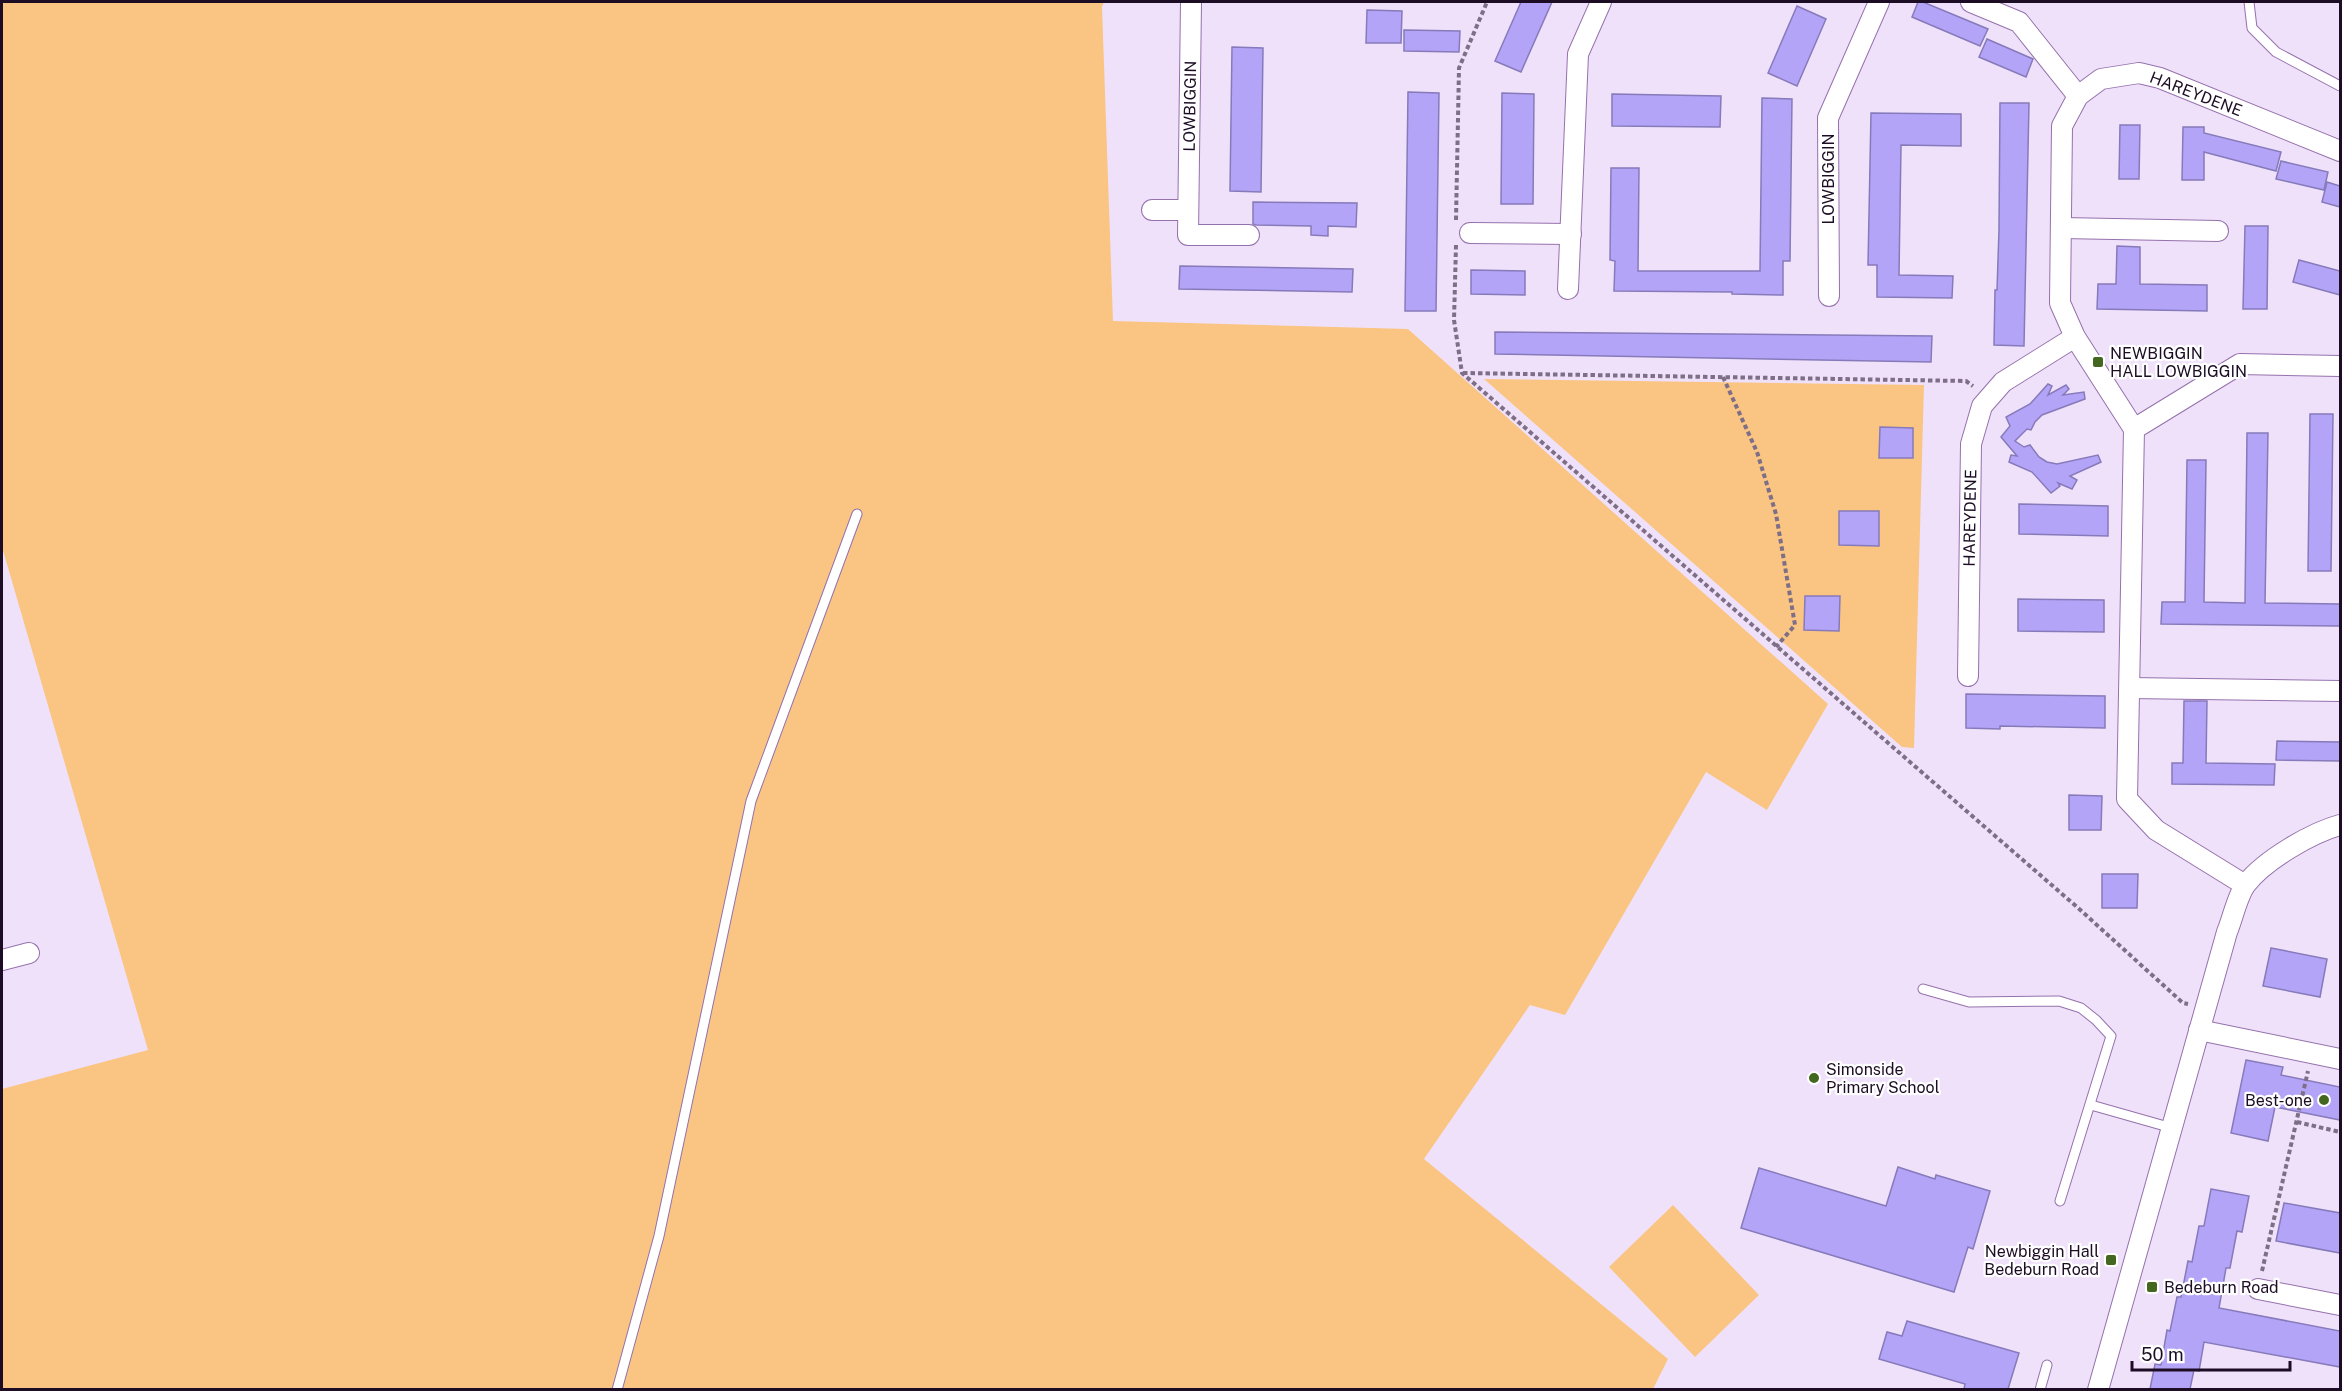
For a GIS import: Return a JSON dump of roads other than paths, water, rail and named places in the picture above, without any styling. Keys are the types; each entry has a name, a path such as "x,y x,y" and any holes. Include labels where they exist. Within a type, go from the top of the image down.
{"street":[{"name":"LOWBIGGIN","path":"1191,2 1188,235 1249,235"},
{"path":"1568,289 1578,54 1601,2"},
{"name":"LOWBIGGIN","path":"1829,296 1828,118 1879,2"},
{"path":"1971,2 2019,22 2078,96"},
{"name":"HAREYDENE","path":"2133,429 2075,337 2060,303 2062,126 2078,96 2100,80 2139,73 2160,78 2340,151"},
{"path":"1152,210 1188,210"},
{"path":"2062,228 2218,231"},
{"path":"1461,229 1571,234"},
{"name":"HAREYDENE","path":"1968,676 1971,444 1982,406 2003,382 2075,337"},
{"path":"2245,885 2156,830 2127,799 2133,429 2240,364 2340,366"},
{"path":"2130,687 2340,691"},
{"path":"2098,1389 2227,932 2245,885 2270,861 2300,843 2340,825"},
{"path":"2,960 30,953"},
{"path":"2199,1030 2340,1059"},
{"path":"2258,1289 2340,1305"}],"lane":[{"path":"2249,2 2252,28 2276,52 2340,86"},
{"path":"617,1389 659,1236 751,801 857,514"},
{"path":"1923,989 1969,1002 2059,1001 2080,1008 2096,1020 2111,1036 2061,1201"},
{"path":"2091,1105 2172,1128"},
{"path":"2040,1389 2047,1365"}],"place":[{"name":"NEWBIGGIN HALL LOWBIGGIN","path":"2098,362"},
{"name":"Simonside Primary School","path":"1814,1078"},
{"name":"Best-one","path":"2324,1100"},
{"name":"Newbiggin Hall Bedeburn Road","path":"2111,1260"},
{"name":"Bedeburn Road","path":"2152,1287"}]}
